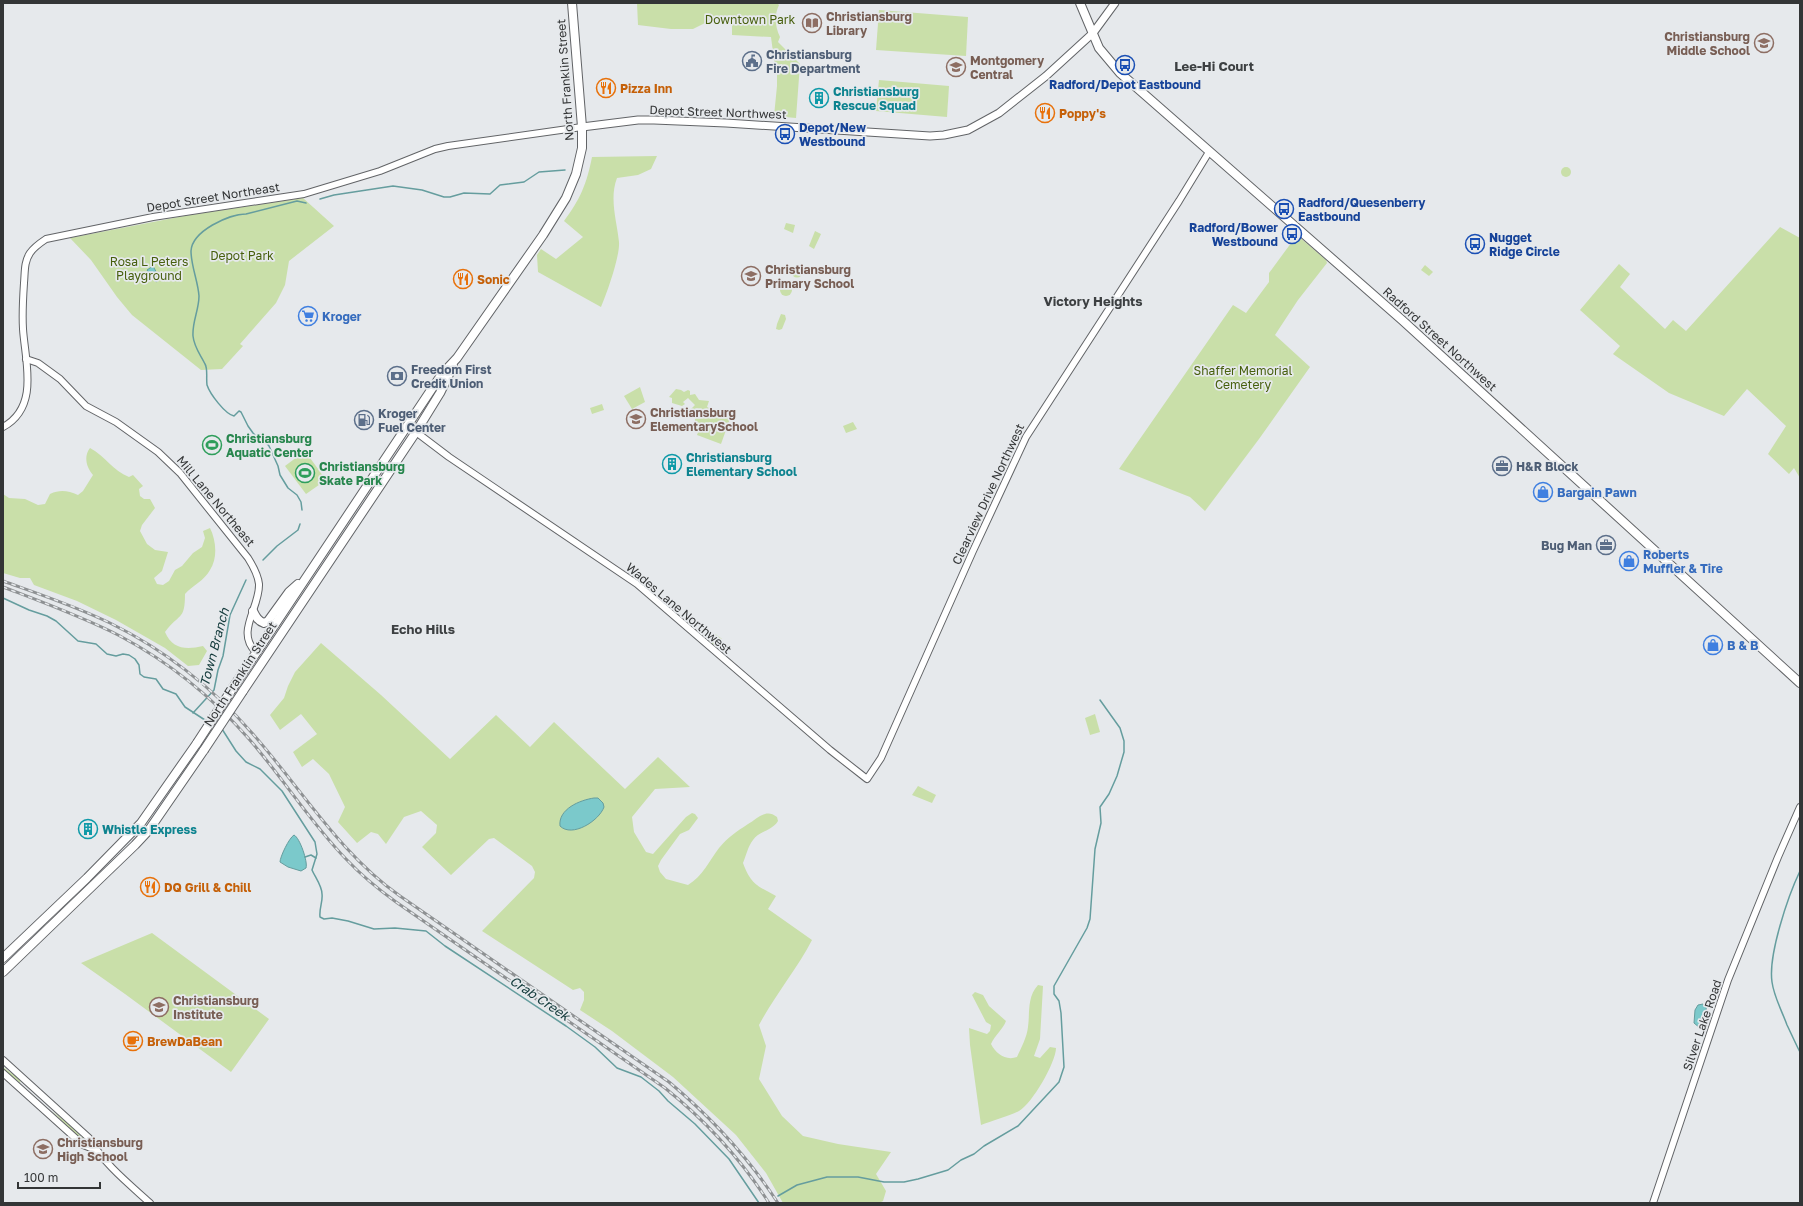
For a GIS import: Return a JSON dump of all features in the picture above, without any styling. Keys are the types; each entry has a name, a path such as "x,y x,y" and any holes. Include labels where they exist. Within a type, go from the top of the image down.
{"main road":[{"name":"North Franklin Street","path":"3,958 87,878 141,823 236,684 442,374 457,358 543,235 566,198 581,157 582,127 572,3"},
{"name":"Radford Street Northwest","path":"1080,3 1099,48 1120,73 1464,376 1800,683"},
{"name":"Depot Street Northwest","path":"582,127 638,120 654,120 734,123 930,136 956,133 980,125 999,113 1046,76 1092,34 1115,3"},
{"name":"North Franklin Street","path":"3,972 149,830 416,432 440,394 457,358"},
{"path":"253,610 260,622 264,623 268,621 289,592 307,576"}],"street":[{"name":"Depot Street Northeast","path":"3,427 16,416 27,395 28,381 23,328 25,264 33,248 46,239 153,217 304,194 380,172 435,149 448,146 506,139 582,127"},
{"name":"Clearview Drive Northwest","path":"867,780 881,758 1026,437 1209,152"},
{"name":"Mill Lane Northeast","path":"26,359 38,364 60,379 86,406 139,436 158,452 180,473 248,558 255,570 259,584 247,631 252,648 256,652"},
{"name":"Wades Lane Northwest","path":"408,424 449,458 637,584 867,780"},
{"name":"Silver Lake Road","path":"1653,1203 1728,980 1778,857 1800,808"},
{"path":"3,1060 89,1138 96,1150 150,1203"},
{"path":"3,1073 83,1145 96,1150"}],"green space":[{"name":"Downtown Park","path":"637,3 777,3 779,5 776,13 776,21 780,37 778,42 800,64 796,118 774,116 777,68 774,60 771,37 732,35 732,19 713,19 693,29 671,29 638,25"},
{"path":"879,10 968,17 966,56 876,50"},
{"path":"879,80 949,86 947,117 876,111"},
{"path":"657,156 651,169 638,175 617,178 614,194 614,210 619,248 613,274 601,307 538,272 537,255 541,249 556,259 583,237 564,221 582,191 588,175 592,157"},
{"path":"1564,167 1568,167 1570,168 1570,176 1564,177 1561,174 1561,170"},
{"name":"Depot Park","path":"303,198 334,226 289,261 285,285 276,303 240,344 243,346 222,369 201,370 132,315 117,297 91,260 70,238 184,216"},
{"path":"786,223 795,225 793,233 784,229"},
{"path":"1780,227 1800,238 1800,478 1794,468 1789,474 1768,454 1786,426 1747,389 1724,416 1669,393 1613,354 1620,346 1580,310 1619,264 1630,274 1620,287 1665,329 1673,320 1686,331"},
{"path":"815,231 821,234 814,249 809,246"},
{"name":"Shaffer Memorial Cemetery","path":"1297,235 1326,260 1327,263 1298,300 1275,335 1310,367 1259,439 1205,511 1190,497 1119,469 1233,305 1246,313 1269,282 1269,273"},
{"path":"1425,265 1433,272 1429,276 1421,270"},
{"path":"795,267 799,267 801,268 801,276 795,277 792,274 792,270"},
{"path":"784,284 788,284 792,290 788,296 784,296 780,292 780,288"},
{"path":"781,314 785,315 786,319 782,329 779,330 776,329"},
{"path":"640,387 645,402 632,409 624,396"},
{"path":"676,389 684,392 688,390 690,391 690,395 695,394 699,400 709,401 707,407 731,416 721,444 697,435 700,427 695,424 695,415 690,410 695,405 688,398 683,402 685,404 682,406 672,403 672,398 669,397"},
{"path":"602,404 604,410 592,414 590,408"},
{"path":"853,422 857,429 846,433 843,426"},
{"path":"90,448 118,471 129,477 133,475 143,486 139,489 140,496 144,499 150,499 155,508 142,525 140,531 147,544 155,550 168,552 162,571 154,578 157,584 163,585 169,581 175,570 182,566 193,553 202,547 205,538 203,531 210,528 215,543 213,565 208,574 185,594 185,603 182,613 165,632 172,642 180,647 191,648 203,646 207,651 199,665 188,666 165,648 116,620 77,601 34,585 30,578 20,578 3,573 3,494 9,498 25,499 38,505 45,504 50,494 58,491 78,495 83,491 93,475 89,469 86,459"},
{"name":"Christiansburg Skate Park","path":"305,451 326,480 306,494 285,466"},
{"path":"714,633 722,639 716,647 709,641"},
{"path":"321,643 381,695 450,759 496,715 530,747 554,722 625,789 658,757 690,787 655,789 632,817 634,832 646,852 653,854 686,817 692,813 698,818 689,830 680,834 661,860 658,866 660,872 666,879 688,885 702,873 719,848 732,835 762,815 769,813 777,817 778,821 775,824 751,842 743,863 749,876 756,884 776,896 768,909 812,940 759,1025 766,1046 759,1079 782,1116 803,1136 838,1144 891,1152 876,1174 886,1191 883,1201 879,1203 783,1203 766,1173 736,1135 673,1077 612,1031 580,1010 584,1000 584,992 580,988 573,990 482,931 534,878 535,872 532,866 494,838 489,839 451,875 422,847 436,833 437,825 421,811 404,817 386,844 378,834 371,832 357,843 338,822 345,807 329,774 313,759 302,767 293,752 317,734 301,714 280,730 270,715 284,698 295,672"},
{"path":"1095,714 1100,732 1090,735 1085,718"},
{"path":"918,786 936,795 932,803 912,795"},
{"path":"152,933 269,1019 231,1072 81,963"},
{"path":"1038,985 1043,986 1040,1039 1034,1056 1040,1058 1050,1047 1056,1048 1052,1063 1036,1092 1024,1107 1015,1113 981,1125 969,1028 987,1034 990,1031 991,1025 986,1022 972,995 975,992 983,995 989,1006 1006,1021 991,1044 1002,1056 1013,1058 1017,1057 1025,1039 1032,995"},
{"path":"3,1067 21,1080 20,1083 3,1069"},
{"path":"52,1111 65,1121 83,1138 81,1140"}],"water":[{"path":"153,266 160,279 156,282 147,270"},
{"path":"598,798 603,803 604,807 597,818 578,829 565,829 560,826 560,820 566,810 577,803"},
{"path":"294,835 301,845 306,861 306,868 301,871 288,867 280,862 285,848"},
{"path":"1703,1004 1706,1007 1706,1016 1704,1024 1700,1028 1694,1023 1695,1010 1698,1005"}],"waterway":[{"name":"Town Branch","path":"320,199 334,195 393,186 422,190 444,197 464,193 490,194 500,185 524,182 539,172 565,170"},
{"name":"Town Branch","path":"302,510 301,502 297,495 288,488 280,475 278,466 269,446 264,440 258,438 253,433 241,412 239,411 234,416 226,412 214,398 207,385 206,366 196,347 193,336 199,296 191,251 193,244 198,237 212,225 221,220 297,201 306,203"},
{"name":"Town Branch","path":"263,560 277,546 298,530 300,524"},
{"name":"Town Branch","path":"193,713 214,690 218,670 223,656 230,615 246,580"},
{"name":"Crab Creek","path":"3,598 56,621 78,641 96,644 107,654 116,656 123,654 129,655 135,659 139,665 140,674 144,677 156,679 163,689 176,694 185,707 208,722"},
{"path":"778,1196 797,1185 827,1177 858,1177 884,1182 904,1182 948,1170 961,1160 974,1154 984,1146 1018,1126 1059,1082 1064,1067 1061,1013 1059,1001 1054,994 1054,986 1087,928 1090,919 1095,849 1101,823 1100,807 1109,794 1117,776 1124,752 1124,741 1120,728 1100,700"},
{"name":"Crab Creek","path":"222,729 236,751 246,762 260,769 282,791 315,842 317,854 312,870 322,891 320,917 324,919 332,918 348,921 374,929 395,928 426,931 445,946 566,1026 595,1047 617,1068 641,1077 659,1091 668,1101 695,1124 729,1159 759,1203"},
{"name":"Crab Creek","path":"305,857 311,855 316,858"},
{"path":"1800,871 1780,926 1773,957 1772,971 1772,982 1776,999 1800,1052"}],"railway":[{"path":"3,581 70,606 110,623 150,645 187,671 237,716 270,754 339,840 378,879 400,896 669,1082 700,1110 742,1154 778,1203"},
{"path":"3,587 106,629 138,646 173,669 221,709 249,739 320,830 346,859 376,887 665,1088 709,1127 722,1141 747,1171 769,1203"}],"place":[{"name":"Christiansburg Library","path":"812,23"},
{"name":"Christiansburg Middle School","path":"1764,43"},
{"name":"Christiansburg Fire Department","path":"752,61"},
{"name":"Radford/Depot Eastbound","path":"1125,65"},
{"name":"Montgomery Central","path":"956,67"},
{"name":"Pizza Inn","path":"606,88"},
{"name":"Christiansburg Rescue Squad","path":"819,98"},
{"name":"Poppy's","path":"1045,113"},
{"name":"Depot/New Westbound","path":"785,134"},
{"name":"Radford/Quesenberry Eastbound","path":"1284,209"},
{"name":"Radford/Bower Westbound","path":"1292,234"},
{"name":"Nugget Ridge Circle","path":"1475,244"},
{"name":"Christiansburg Primary School","path":"751,276"},
{"name":"Sonic","path":"463,279"},
{"name":"Kroger","path":"308,316"},
{"name":"Freedom First Credit Union","path":"397,376"},
{"name":"Christiansburg ElementarySchool","path":"636,419"},
{"name":"Kroger Fuel Center","path":"364,420"},
{"name":"Christiansburg Aquatic Center","path":"212,445"},
{"name":"Christiansburg Elementary School","path":"672,464"},
{"name":"H&R Block","path":"1502,466"},
{"name":"Christiansburg Skate Park","path":"305,473"},
{"name":"Bargain Pawn","path":"1543,492"},
{"name":"Bug Man","path":"1606,545"},
{"name":"Roberts Muffler & Tire","path":"1629,561"},
{"name":"B & B","path":"1713,645"},
{"name":"Whistle Express","path":"88,829"},
{"name":"DQ Grill & Chill","path":"150,887"},
{"name":"Christiansburg Institute","path":"159,1007"},
{"name":"BrewDaBean","path":"133,1041"},
{"name":"Christiansburg High School","path":"43,1149"}],"district":[{"name":"Lee-Hi Court","path":"1214,66"},
{"name":"Victory Heights","path":"1093,301"},
{"name":"Echo Hills","path":"423,629"}],"park label":[{"name":"Rosa L Peters Playground","path":"149,268"}]}
